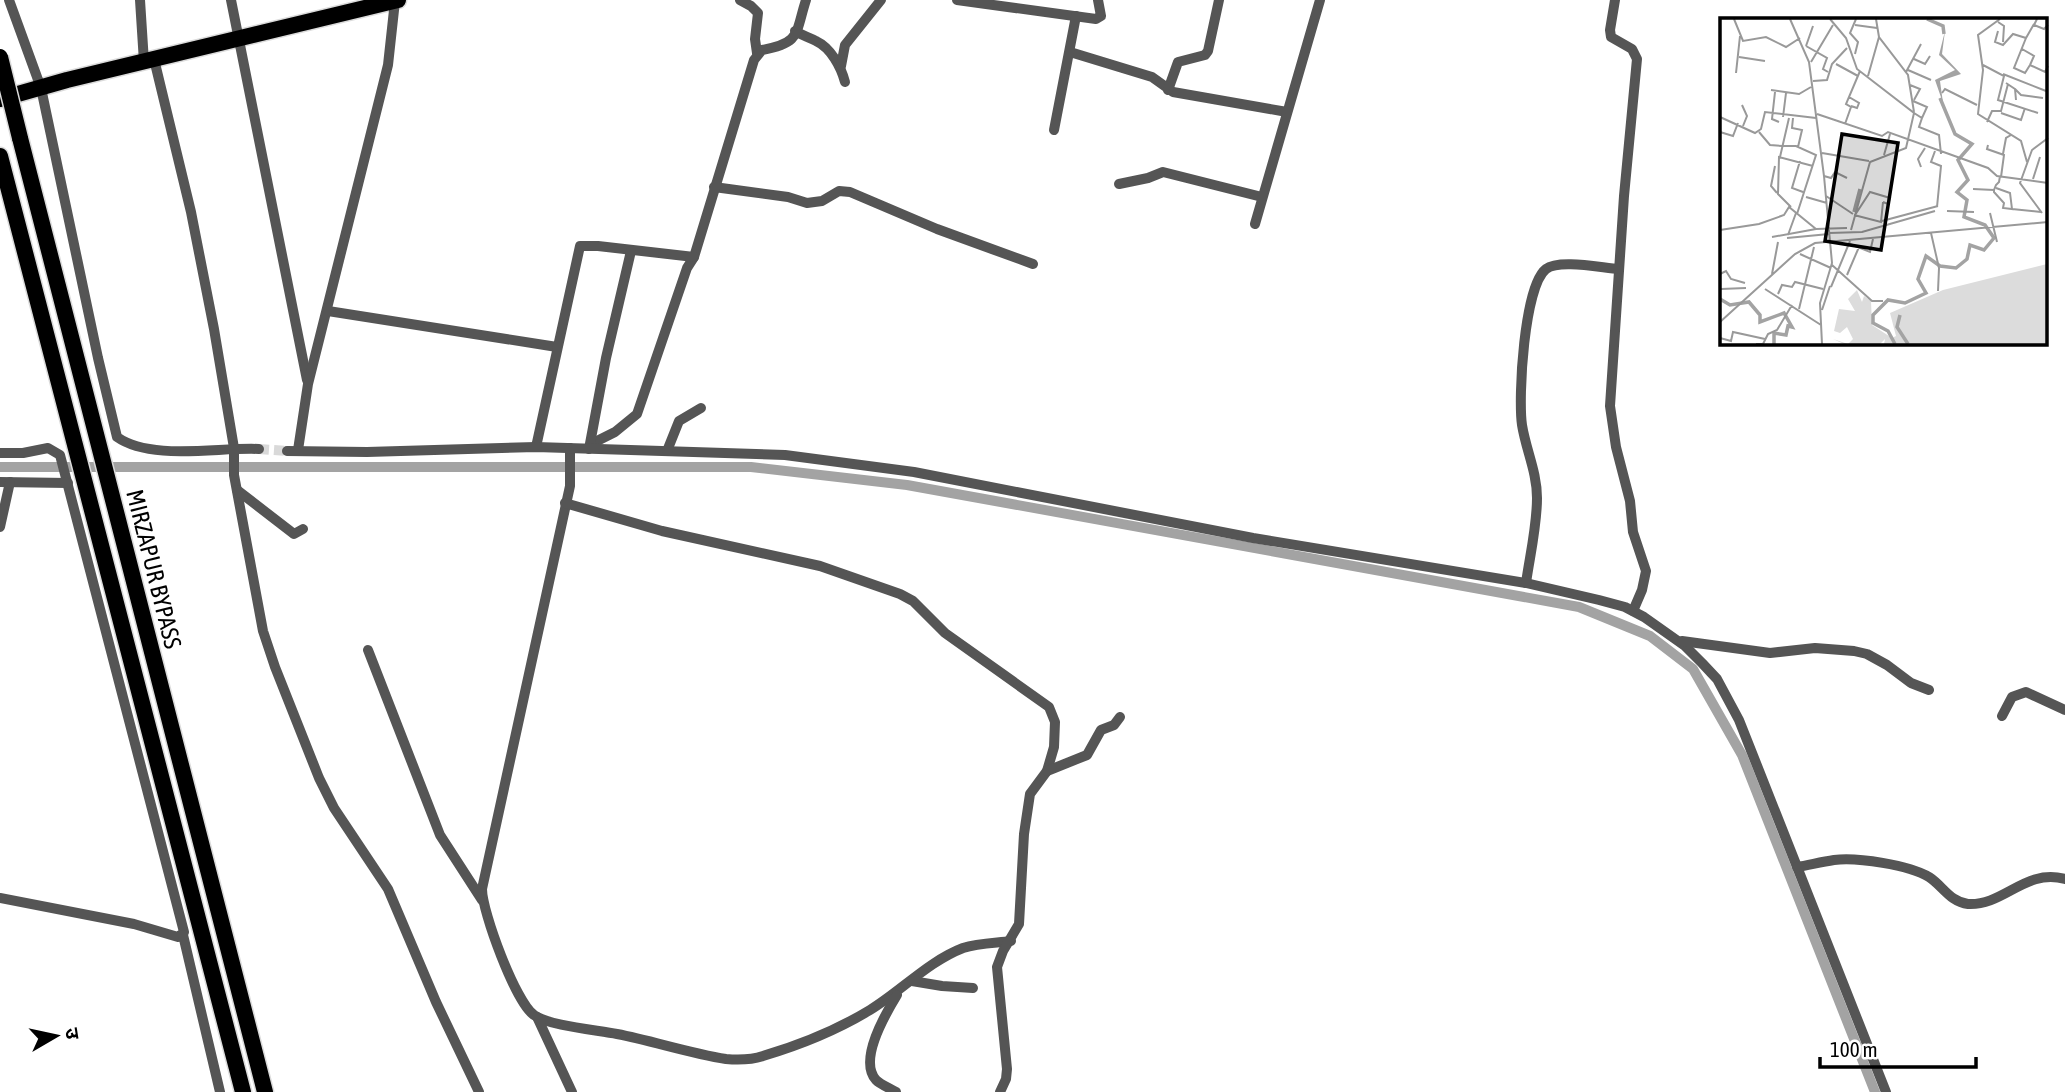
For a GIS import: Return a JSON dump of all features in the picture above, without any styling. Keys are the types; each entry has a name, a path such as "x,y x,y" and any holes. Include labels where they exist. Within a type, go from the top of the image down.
{"main road":[{"path":"0,99 240,38 343,6 396,0"},
{"name":"MIRZAPUR BYPASS","path":"0,57 265,1092"},
{"name":"MIRZAPUR BYPASS","path":"0,156 243,1092"}],"street":[{"path":"9,0 41,88 117,437 158,451 234,447 259,449"},
{"path":"140,0 149,60 196,238 214,330 234,447 234,475 263,631 304,741 334,808 388,889 436,1002 479,1092"},
{"path":"231,0 308,384"},
{"path":"298,450 308,384 388,65 396,0"},
{"path":"590,447 638,414 687,268 694,257 757,53 755,39 758,13 740,0"},
{"path":"757,53 781,47 793,38 806,0"},
{"path":"845,82 841,66 845,45 881,0"},
{"path":"957,0 1099,19 1101,16 1098,0"},
{"path":"1168,90 1178,62 1205,55 1208,51 1220,0"},
{"path":"1255,223 1320,0"},
{"path":"1615,0 1611,37 1632,49 1637,60 1610,414 1630,501 1633,532 1646,571 1633,611"},
{"path":"1054,130 1076,16"},
{"path":"796,31 819,42 841,66"},
{"path":"1070,52 1152,77 1173,92 1287,112"},
{"path":"1119,184 1163,172 1262,197"},
{"path":"714,187 788,197 807,203 822,201 839,191 849,192 937,229 1033,264"},
{"path":"536,447 580,246 694,257"},
{"path":"590,447 606,358 631,251"},
{"path":"1526,583 1537,501 1534,468 1521,421 1522,364 1531,299 1541,274 1547,267 1562,264 1619,269"},
{"path":"328,311 557,347"},
{"path":"667,451 679,421 701,408"},
{"path":"286,451 590,447 786,455 914,472 1253,538 1526,583 1633,611 1678,640 1717,679 1727,697 1739,720 1886,1092"},
{"path":"0,453 23,453 48,448 60,455 183,923 183,935 220,1092"},
{"path":"482,900 483,878 570,486 570,448"},
{"path":"0,527 5,482 67,478"},
{"path":"237,490 294,534 303,529"},
{"path":"565,503 662,531 820,566 900,594 913,601 945,633 1049,707 1055,722 1055,735 1047,771 1030,794 1024,834 1021,913 1017,931 1003,951 997,967 1007,1069 1000,1092"},
{"path":"1678,640 1770,653 1815,648 1854,651 1867,654 1887,665 1911,684 1929,690"},
{"path":"369,650 440,835 482,900 491,930 517,989 527,1008 537,1017 572,1092"},
{"path":"2002,716 2012,696 2026,692 2065,710"},
{"path":"1047,771 1087,755 1101,730 1114,725 1120,717"},
{"path":"1797,867 1849,860 1914,871 1930,878 1957,901 1967,904 1987,901 2033,878 2065,878"},
{"path":"0,898 134,924 178,937 183,935"},
{"path":"537,1017 723,1058 747,1059 804,1042 843,1025 963,948 1011,942"},
{"path":"912,981 973,988"},
{"path":"896,1092 878,1082 871,1064 877,1034 900,989"}],"waterway":[{"path":"0,467 751,467 907,485 1579,607 1650,636 1693,669 1742,755 1875,1092"}],"tunnel":[{"path":"259,449 287,451"}]}
